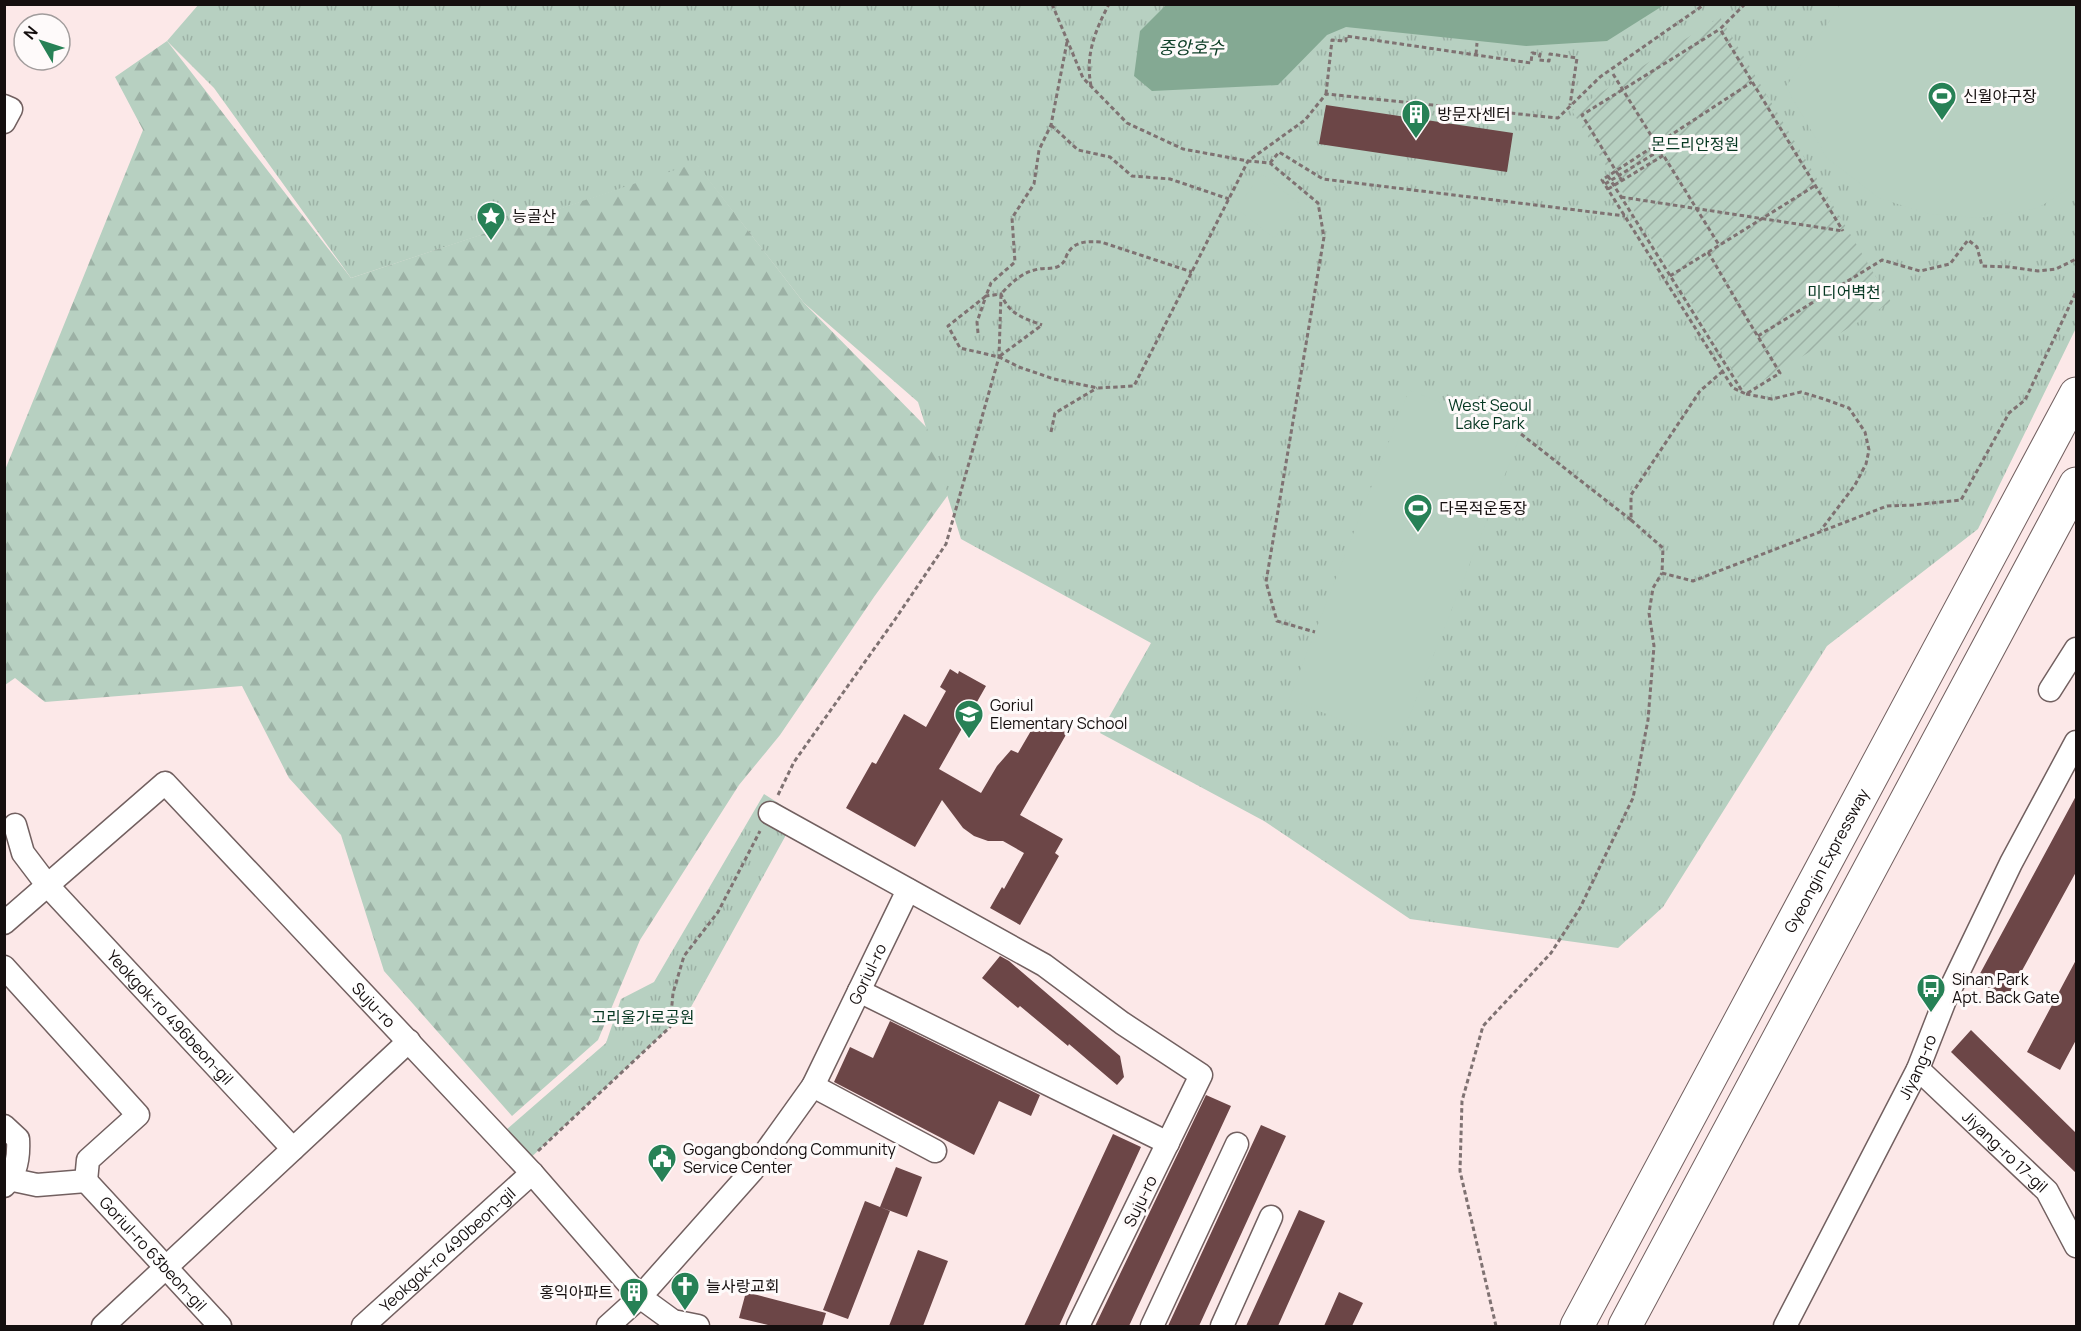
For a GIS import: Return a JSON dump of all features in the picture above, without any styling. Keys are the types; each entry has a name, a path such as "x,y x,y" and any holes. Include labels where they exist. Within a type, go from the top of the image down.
{"highway":[{"name":"Gyeongin Expressway","path":"1577,1326 2076,394"},
{"path":"1625,1326 2076,484"}],"street":[{"path":"4,106 11,109 4,122"},
{"path":"2050,690 2076,649"},
{"name":"Jiyang-ro","path":"1785,1326 1917,1069 1945,1000 2006,874 2076,742"},
{"name":"Suju-ro","path":"4,923 165,783 409,1041 527,1169 640,1297 672,1323 698,1326"},
{"path":"770,813 908,890"},
{"path":"15,825 23,853 48,886"},
{"name":"Yeokgok-ro 496beon-gil","path":"48,886 293,1149"},
{"name":"Goriul-ro","path":"608,1326 640,1297 752,1171 813,1086 908,890"},
{"name":"Suju-ro","path":"908,890 1044,965 1122,1023 1201,1075 1078,1326"},
{"path":"4,968 138,1115 88,1160 86,1181 37,1185 7,1181 18,1155 18,1139 4,1126"},
{"path":"859,991 1168,1143"},
{"path":"103,1326 409,1041"},
{"name":"Jiyang-ro 17-gil","path":"1917,1069 2047,1191 2076,1246"},
{"path":"813,1086 935,1151"},
{"path":"1152,1326 1237,1144"},
{"name":"Yeokgok-ro 490beon-gil","path":"363,1326 527,1169"},
{"name":"Goriul-ro 63beon-gil","path":"86,1181 220,1326"},
{"path":"1222,1326 1271,1217"}],"path":[{"path":"1052,4 1083,78 1127,123 1183,149 1270,163 1318,203 1324,237 1266,582 1277,621 1315,632"},
{"path":"1092,87 1088,62 1091,44 1109,4"},
{"path":"1326,94 1558,117 1605,73 1706,4"},
{"path":"1622,181 1582,115 1720,29 1745,4"},
{"path":"1611,193 1621,197 1844,231 1720,29"},
{"path":"1001,294 986,296 948,326 960,348 999,357 1019,367 1054,379 1098,387 1134,386 1248,161 1305,120 1326,94 1332,40 1346,41 1346,36 1531,63 1532,52 1540,54 1539,60 1549,61 1550,54 1577,58 1569,107"},
{"path":"978,333 977,322 992,283 1015,262 1012,218 1034,184 1039,150 1051,125 1067,42"},
{"path":"1476,54 1477,43"},
{"path":"1614,74 1719,245"},
{"path":"1752,82 1602,180 1733,388 1772,399 1802,392 1824,399 1849,408 1865,432 1869,450 1866,464 1855,485 1820,532"},
{"path":"1051,125 1078,150 1110,157 1132,176 1170,179 1229,199"},
{"path":"1270,163 1279,152 1323,179 1625,216"},
{"path":"1605,184 1657,152"},
{"path":"1608,189 1664,155"},
{"path":"1608,176 1745,393"},
{"path":"1670,276 1816,185"},
{"path":"1745,393 1780,373 1708,252 1761,219"},
{"path":"1758,336 1882,260 1920,271 1950,264 1968,240 1977,247 1982,266 2037,271 2056,269 2076,259"},
{"path":"527,1169 670,1027 673,993 684,956 718,912 794,762 946,544 999,357 1001,294 1013,280 1031,270 1054,268 1066,261 1069,251 1079,242 1101,242 1192,272"},
{"path":"1662,573 1693,581 1887,506 1913,506 1961,500 2009,413 2025,400 2076,292"},
{"path":"999,357 1042,326 1006,306 1001,294"},
{"path":"1631,520 1630,495 1700,392 1723,372"},
{"path":"1051,432 1055,413 1098,387"},
{"path":"1496,1326 1461,1171 1462,1101 1483,1026 1551,953 1580,908 1633,798 1648,720 1654,646 1649,613 1653,588 1662,573 1663,548 1631,520 1521,434"}],"green space":[{"name":"West Seoul Lake Park","path":"199,4 2076,5 2076,328 1978,529 1827,646 1663,907 1618,948 1410,919 1264,821 1100,733 1151,643 961,539 918,402 804,303 696,164 351,278 214,88 167,41"},
{"name":"신월야구장","path":"1840,5 2076,5 2076,184 2038,208 1980,218 1929,214 1879,198 1827,158 1786,87"},
{"name":"몬드리안정원","path":"1720,17 1891,302 1746,391 1572,111"},
{"path":"167,41 351,278 696,163 804,303 927,428 948,495 874,597 780,735 739,785 640,940 598,1040 512,1116 384,971 341,835 289,778 242,686 45,702 15,678 5,685 5,470 143,130 115,77"},
{"path":"1262,174 1301,205 1274,238 1236,208"},
{"name":"다목적운동장","path":"1409,390 1521,434 1399,743 1289,699"},
{"name":"고리울가로공원","path":"764,794 797,815 691,1007 524,1164 498,1137 606,1043 621,999 654,982"}],"water":[{"name":"중앙호수","path":"1166,5 1664,5 1607,41 1526,46 1346,27 1327,35 1278,85 1152,91 1134,76 1140,31"}],"building":[{"name":"방문자센터","path":"1326,105 1513,133 1507,172 1319,144"},
{"path":"950,669 958,674 959,671 986,686 939,769 981,793 997,766 1011,750 1018,753 1039,717 1067,733 1020,815 1063,839 1055,853 1059,856 1020,925 990,908 1002,887 1004,889 1024,853 1003,841 988,841 974,836 963,828 942,800 915,847 846,808 872,762 876,764 904,714 926,727 946,691 940,687"},
{"path":"2076,796 2076,872 2007,998 1976,981"},
{"path":"1000,956 1009,961 1120,1056 1124,1077 1117,1085 1069,1044 1068,1046 982,978"},
{"path":"2076,960 2076,1040 2060,1070 2027,1052"},
{"path":"890,1021 1040,1095 1031,1116 999,1101 974,1155 834,1082 850,1047 873,1058"},
{"path":"1971,1030 2076,1133 2076,1173 1951,1052"},
{"path":"1206,1095 1231,1106 1129,1326 1095,1326"},
{"path":"1261,1125 1286,1136 1199,1326 1168,1326"},
{"path":"1113,1134 1141,1147 1059,1326 1024,1326"},
{"path":"896,1167 922,1177 907,1217 880,1207"},
{"path":"865,1201 890,1211 848,1319 823,1310"},
{"path":"1299,1210 1325,1221 1278,1326 1246,1326"},
{"path":"918,1250 948,1261 923,1326 889,1326"},
{"path":"746,1292 826,1313 822,1326 772,1326 739,1318"},
{"path":"1339,1292 1363,1303 1352,1326 1324,1326"}],"place":[{"name":"신월야구장","path":"1942,122"},
{"name":"방문자센터","path":"1416,140"},
{"name":"능골산","path":"491,242"},
{"name":"다목적운동장","path":"1418,534"},
{"name":"Goriul Elementary School","path":"969,740"},
{"name":"Sinan Park Apt. Back Gate","path":"1931,1014"},
{"name":"Gogangbondong Community Service Center","path":"662,1184"},
{"name":"늘사랑교회","path":"685,1312"},
{"name":"홍익아파트","path":"634,1318"}],"park label":[{"name":"미디어벽천","path":"1844,292"}]}
